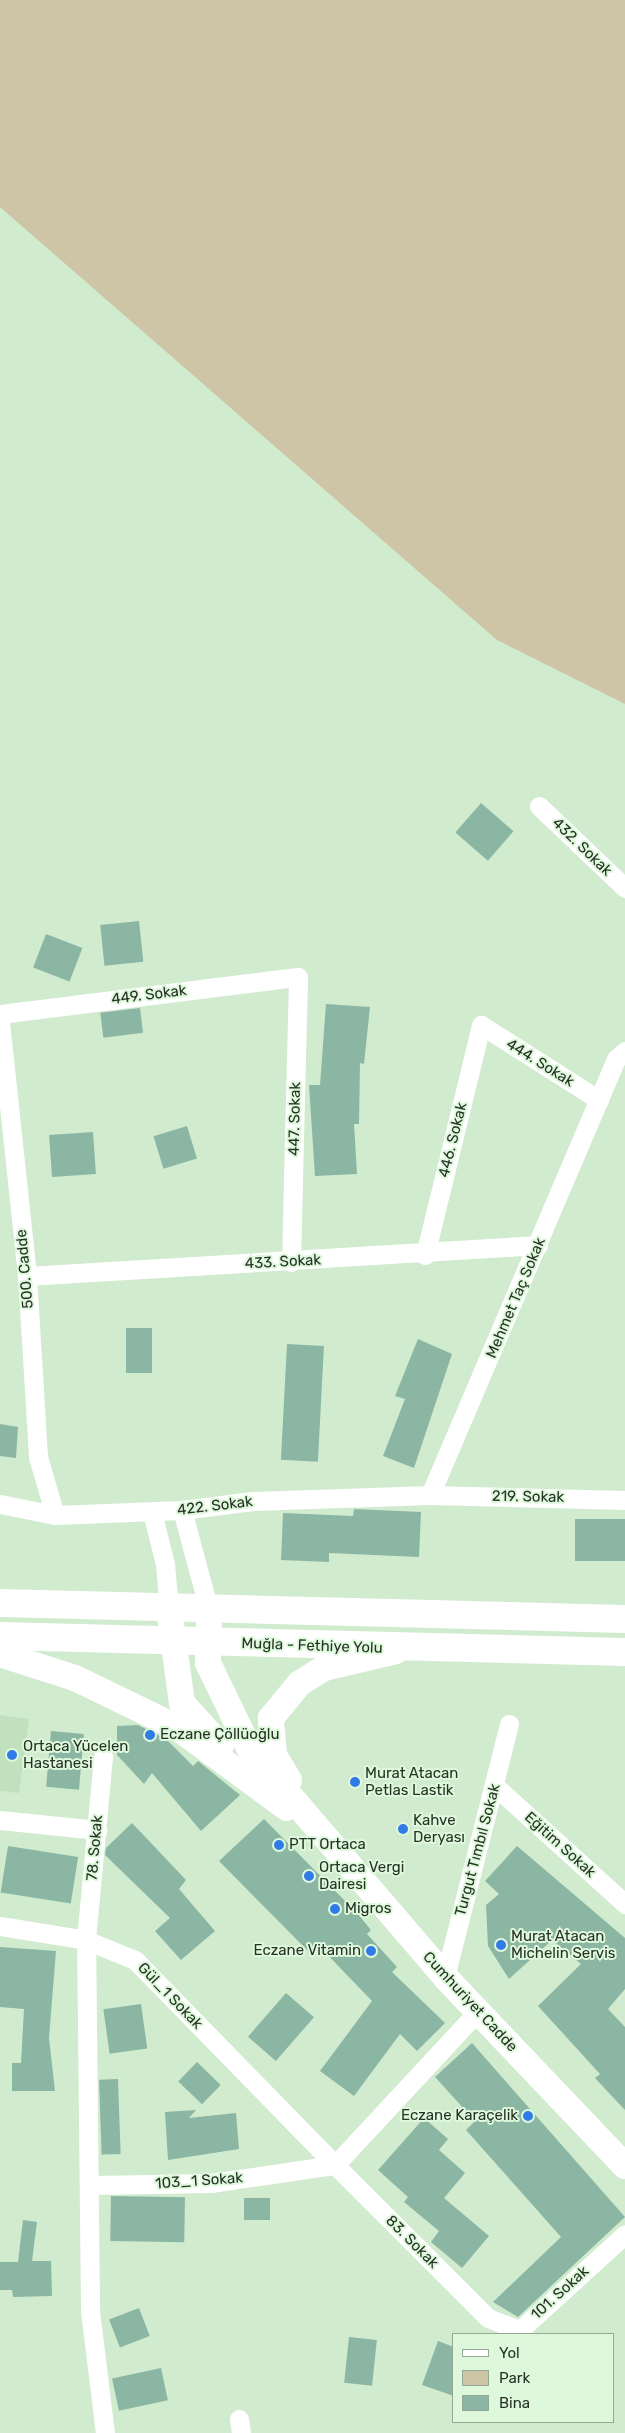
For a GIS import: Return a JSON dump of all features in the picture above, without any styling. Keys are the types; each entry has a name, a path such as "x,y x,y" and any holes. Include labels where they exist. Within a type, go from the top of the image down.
{"highway":[{"path":"0,1604 625,1619"},
{"name":"Muğla - Fethiye Yolu","path":"0,1636 402,1649 625,1652"}],"street":[{"name":"432. Sokak","path":"539,806 625,888"},
{"name":"449. Sokak","path":"0,1014 298,977"},
{"name":"447. Sokak","path":"291,1262 298,977"},
{"name":"500. Cadde","path":"0,1022 27,1276 38,1457 55,1515"},
{"name":"444. Sokak","path":"481,1025 599,1100"},
{"name":"446. Sokak","path":"425,1255 481,1025"},
{"path":"599,1100 616,1060 625,1050"},
{"name":"Mehmet Taç Sokak","path":"430,1495 599,1100"},
{"name":"433. Sokak","path":"27,1276 425,1255 538,1245"},
{"name":"219. Sokak","path":"430,1495 625,1500"},
{"name":"422. Sokak","path":"0,1504 55,1515 182,1510 252,1501 430,1495"},
{"path":"182,1510 209,1610 208,1663 244,1740 319,1832"},
{"path":"152,1512 166,1564 171,1642 182,1703 252,1783"},
{"path":"319,1832 274,1755 271,1718 300,1683 324,1668 402,1649"},
{"path":"0,1654 118,1696 178,1728 319,1832"},
{"name":"Turgut Tımbıl Sokak","path":"445,1977 495,1786 509,1724"},
{"name":"78. Sokak","path":"86,1940 103,1756"},
{"name":"Eğitim Sokak","path":"495,1786 625,1904"},
{"path":"0,1820 97,1830"},
{"name":"Cumhuriyet Cadde","path":"319,1832 445,1977 625,2166"},
{"name":"Gül_1 Sokak","path":"0,1926 86,1940 135,1960 335,2166"},
{"path":"86,1940 91,2185 90,2310 105,2433"},
{"path":"335,2166 478,2011"},
{"name":"103_1 Sokak","path":"91,2185 211,2184 335,2166"},
{"name":"83. Sokak","path":"335,2166 488,2318"},
{"name":"101. Sokak","path":"488,2318 520,2330 625,2234"}],"shaded area":[{"name":"Ortaca Yücelen Hastanesi","path":"0,1715 29,1719 19,1793 0,1791"}],"green space":[{"path":"0,0 625,0 625,704 497,640 0,207"}],"building":[{"path":"481,803 513,831 488,861 455,832"},
{"path":"139,921 143,962 104,966 100,925"},
{"path":"46,934 82,948 70,982 33,968"},
{"path":"326,1004 370,1007 364,1064 360,1063 359,1124 354,1124 357,1174 315,1176 309,1085 320,1085"},
{"path":"140,1008 143,1033 103,1038 100,1013"},
{"path":"187,1126 197,1159 163,1169 154,1136"},
{"path":"93,1132 96,1174 52,1177 49,1135"},
{"path":"126,1328 152,1328 152,1373 126,1373"},
{"path":"418,1339 452,1354 414,1468 383,1456 405,1399 395,1396"},
{"path":"287,1344 324,1346 318,1462 281,1460"},
{"path":"0,1424 18,1427 16,1458 0,1456"},
{"path":"354,1509 421,1512 419,1557 329,1553 329,1562 281,1560 283,1513 353,1516"},
{"path":"575,1519 625,1519 625,1561 575,1561"},
{"path":"138,1725 166,1739 193,1766 198,1761 240,1795 201,1831 152,1773 144,1784 117,1755 117,1726"},
{"path":"51,1731 84,1734 79,1790 46,1787"},
{"path":"264,1819 357,1913 371,1930 367,1934 397,1967 392,1972 445,2023 417,2051 400,2034 354,2096 320,2071 372,2001 320,1947 312,1955 219,1861"},
{"path":"132,1823 186,1880 179,1889 215,1931 181,1960 155,1931 170,1918 105,1855 106,1848"},
{"path":"8,1846 78,1857 71,1904 1,1892"},
{"path":"517,1846 625,1938 625,1989 608,2009 625,2027 625,2110 595,2078 600,2074 538,2006 581,1964 552,1940 509,1979 488,1946 486,1905 499,1894 485,1881"},
{"path":"0,1947 56,1951 49,2038 55,2091 12,2091 12,2063 21,2063 24,2009 0,2007"},
{"path":"286,1993 314,2017 276,2061 248,2037"},
{"path":"141,2004 147,2049 110,2054 103,2009"},
{"path":"472,2043 625,2217 518,2317 493,2302 561,2237 466,2130 475,2121 435,2077"},
{"path":"197,2062 221,2085 202,2104 178,2081"},
{"path":"118,2079 121,2154 102,2155 99,2080"},
{"path":"196,2110 189,2118 236,2113 239,2149 168,2160 165,2112"},
{"path":"424,2118 448,2139 439,2150 465,2173 444,2198 489,2236 462,2268 431,2242 439,2231 404,2202 408,2197 378,2170"},
{"path":"111,2196 185,2197 184,2242 110,2241"},
{"path":"244,2198 270,2198 270,2220 244,2220"},
{"path":"23,2220 37,2222 32,2261 51,2261 52,2296 13,2297 12,2290 0,2290 0,2262 18,2262"},
{"path":"139,2308 150,2336 120,2347 109,2319"},
{"path":"349,2337 377,2340 372,2386 344,2383"},
{"path":"438,2341 452,2346 452,2395 422,2385"},
{"path":"161,2368 168,2400 119,2411 112,2378"}],"place":[{"name":"Eczane Çöllüoğlu","path":"150,1735"},
{"name":"Ortaca Yücelen Hastanesi","path":"12,1755"},
{"name":"Murat Atacan Petlas Lastik","path":"355,1782"},
{"name":"Kahve Deryası","path":"403,1829"},
{"name":"PTT Ortaca","path":"279,1845"},
{"name":"Ortaca Vergi Dairesi","path":"309,1876"},
{"name":"Migros","path":"335,1909"},
{"name":"Murat Atacan Michelin Servis","path":"501,1945"},
{"name":"Eczane Vitamin","path":"371,1951"},
{"name":"Eczane Karaçelik","path":"528,2116"}]}
